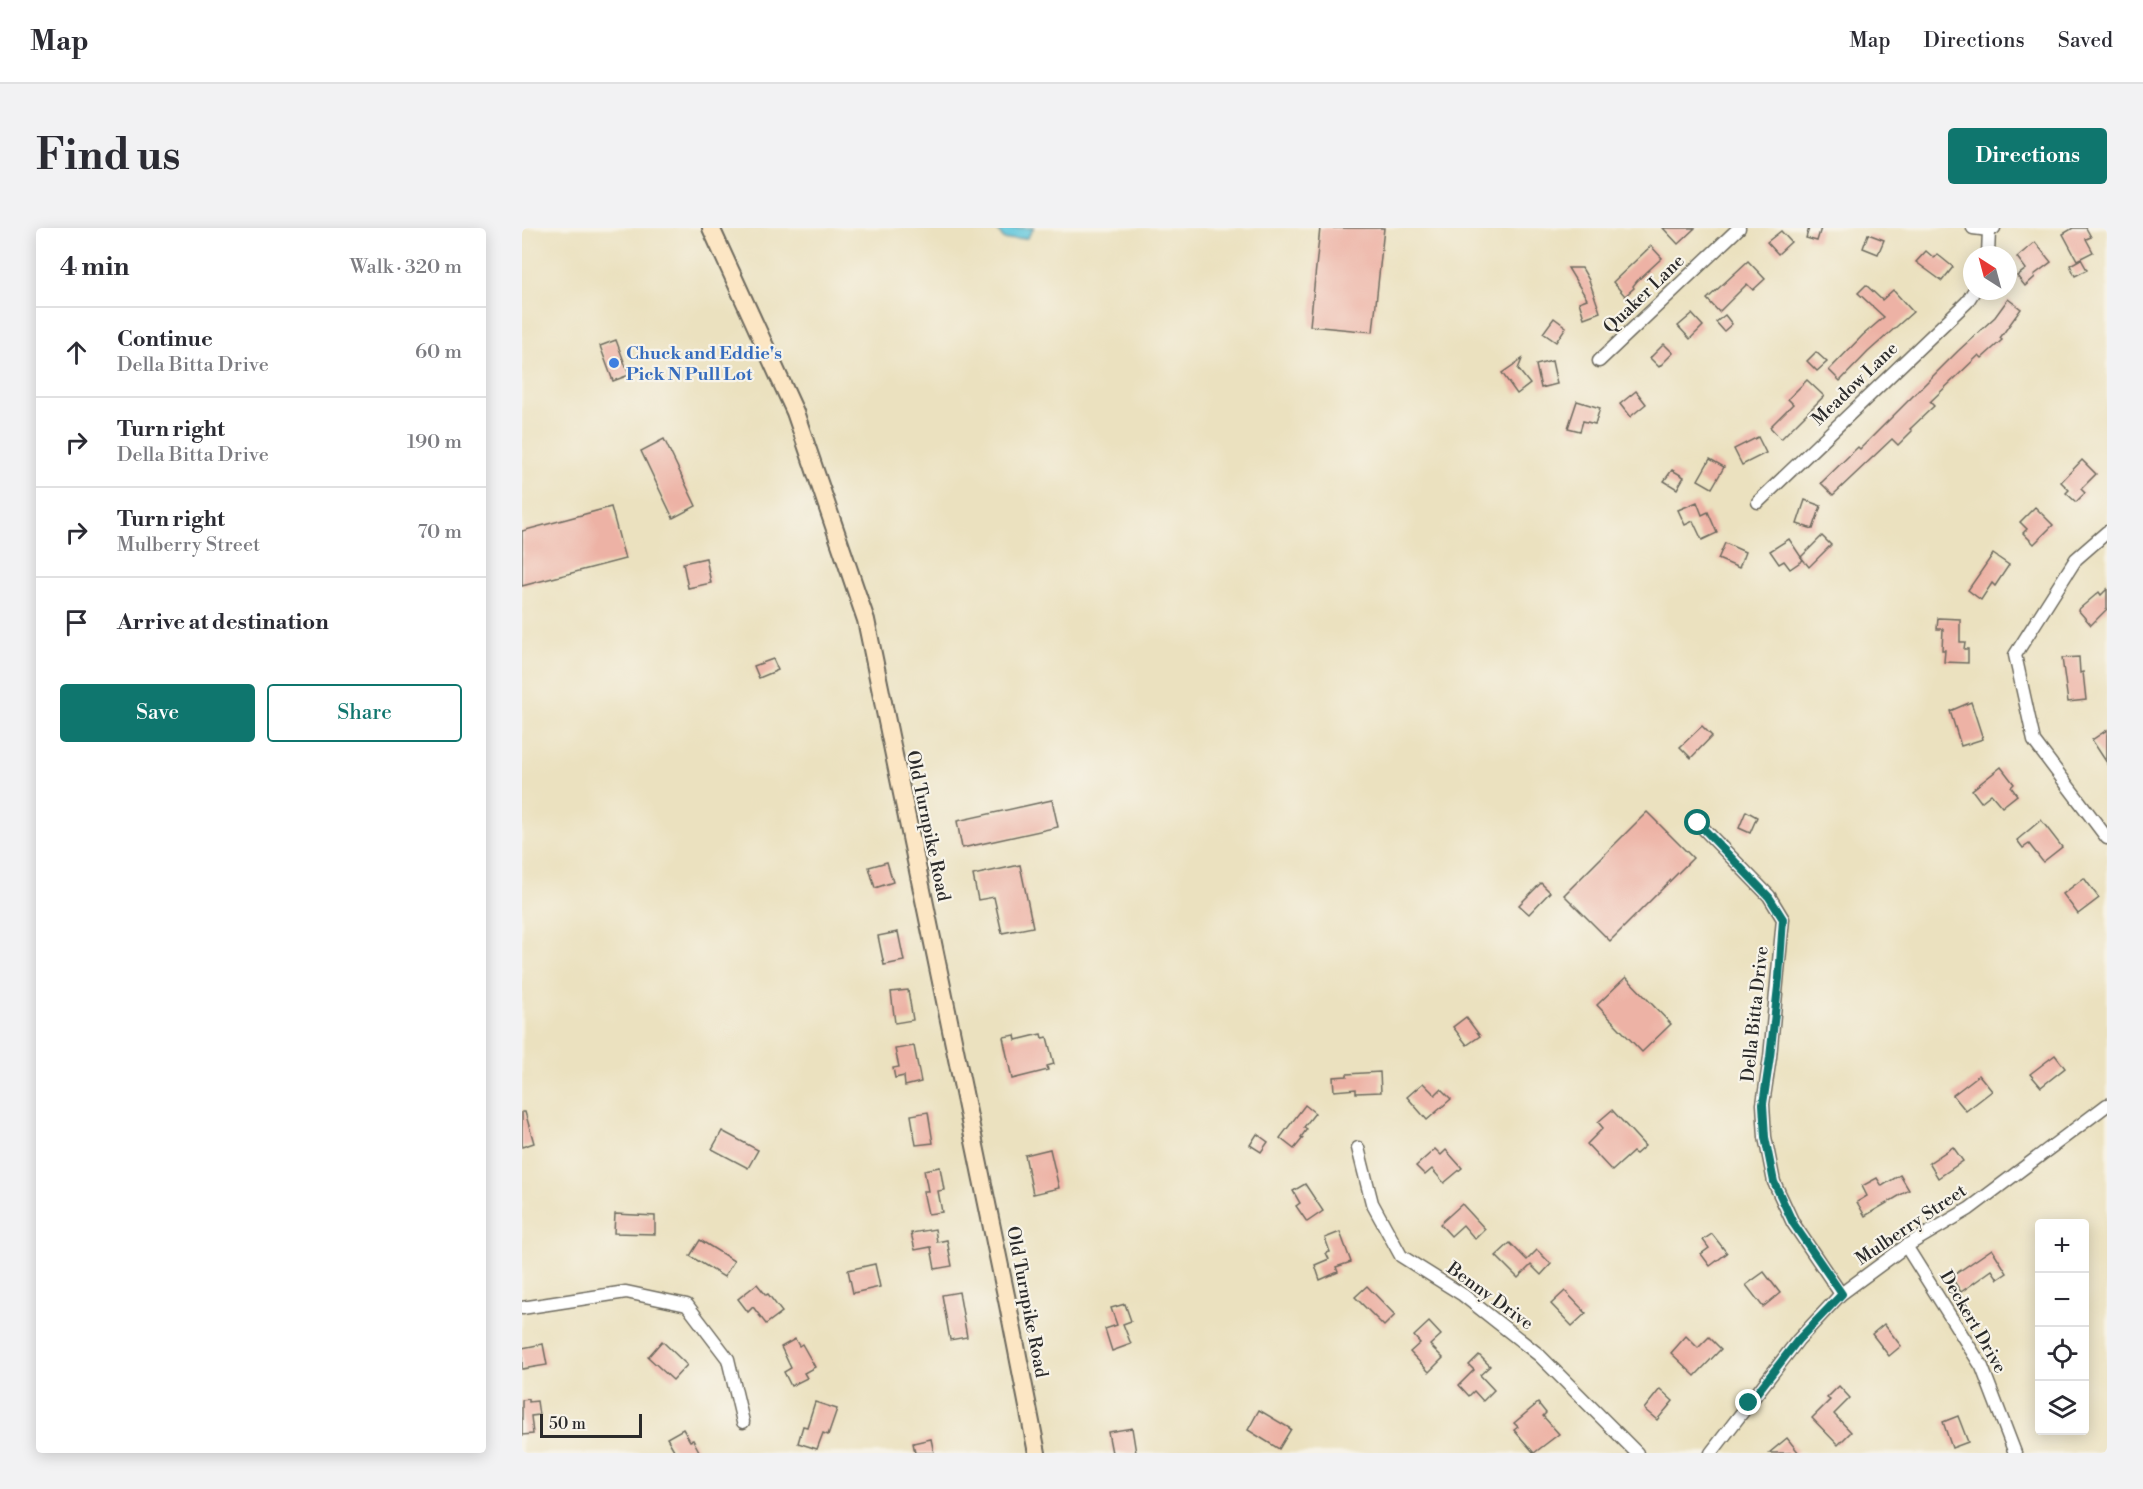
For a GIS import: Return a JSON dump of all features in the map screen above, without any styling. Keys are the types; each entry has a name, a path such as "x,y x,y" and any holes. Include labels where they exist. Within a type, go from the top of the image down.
{"main road":[{"name":"Old Turnpike Road","path":"711,228 795,412 866,620 1037,1453"}],"street":[{"name":"Quaker Lane","path":"1599,361 1739,228"},
{"path":"1973,228 1992,229 1989,246"},
{"name":"Meadow Lane","path":"1758,502 1968,300"},
{"path":"2107,532 2076,559 2015,655 2034,741 2107,838"},
{"name":"Della Bitta Drive","path":"1698,823 1769,897 1783,919 1779,978 1763,1104 1765,1137 1774,1182 1793,1223 1842,1294"},
{"name":"Mulberry Street","path":"1712,1453 1798,1340 1842,1294 1906,1246 1969,1209 2107,1105"},
{"name":"Benny Drive","path":"1358,1148 1372,1203 1401,1256 1463,1295 1539,1355 1637,1453"},
{"name":"Deckert Drive","path":"1906,1246 1982,1367 2015,1453"},
{"path":"522,1308 626,1292 687,1305 728,1359 743,1422"}],"water":[{"path":"996,228 1034,228 1027,238 1004,240"}],"building":[{"path":"1320,228 1384,228 1373,332 1310,326"},
{"path":"1663,228 1695,228 1678,244"},
{"path":"1809,228 1821,228 1817,241 1806,238"},
{"path":"2073,228 2086,228 2091,237 2086,239 2093,252 2077,260 2063,234"},
{"path":"1781,231 1791,242 1778,254 1767,242"},
{"path":"1868,234 1884,240 1878,254 1863,248"},
{"path":"2035,242 2051,262 2034,275 2035,277 2025,286 2017,276 2026,269 2017,257"},
{"path":"1651,246 1662,258 1637,281 1634,288 1625,296 1613,282"},
{"path":"1926,251 1934,258 1937,254 1953,267 1942,281 1916,262"},
{"path":"2081,259 2087,270 2075,276 2070,265"},
{"path":"1748,261 1765,279 1753,290 1747,284 1719,312 1707,299"},
{"path":"1568,268 1582,268 1589,280 1600,312 1584,318 1579,302 1587,299"},
{"path":"1866,285 1882,300 1893,290 1913,312 1868,352 1840,381 1829,370 1884,317 1858,293"},
{"path":"2007,300 2021,309 2000,338 2002,340 1982,358 1979,355 1930,402 1934,406 1910,429 1912,431 1898,445 1892,439 1833,495 1821,483 1858,447 1860,449 1995,317"},
{"path":"1692,314 1703,326 1690,339 1678,326"},
{"path":"1725,315 1732,324 1724,331 1716,322"},
{"path":"1554,318 1566,327 1556,342 1543,333"},
{"path":"616,340 629,375 613,381 600,346"},
{"path":"1664,344 1673,353 1659,367 1650,358"},
{"path":"1816,352 1827,362 1817,371 1807,361"},
{"path":"1522,359 1518,369 1530,384 1517,394 1502,373"},
{"path":"1552,361 1557,384 1541,388 1536,365"},
{"path":"1807,380 1824,396 1781,439 1770,427 1793,404 1788,399"},
{"path":"1636,391 1646,404 1630,417 1620,404"},
{"path":"1577,401 1600,408 1595,424 1583,421 1580,431 1568,428"},
{"path":"1758,437 1766,453 1742,465 1734,449"},
{"path":"664,439 696,506 673,518 641,451"},
{"path":"1710,459 1724,467 1712,488 1698,480"},
{"path":"2082,460 2096,474 2081,489 2085,493 2076,502 2066,493 2069,490 2061,482"},
{"path":"1672,470 1684,477 1677,489 1664,481"},
{"path":"1805,500 1821,506 1813,529 1797,524"},
{"path":"1697,502 1702,515 1708,512 1717,533 1702,540 1693,521 1685,525 1678,510"},
{"path":"611,507 625,559 522,586 522,531"},
{"path":"2035,507 2053,525 2034,544 2023,533 2027,529 2020,522"},
{"path":"1822,536 1831,545 1809,567 1801,557"},
{"path":"1789,539 1803,560 1790,569 1784,561 1779,564 1770,551"},
{"path":"1725,543 1745,552 1739,568 1718,559"},
{"path":"1993,554 2009,565 1995,586 1992,583 1981,600 1968,590"},
{"path":"706,558 711,583 688,588 683,563"},
{"path":"2107,589 2107,609 2091,625 2078,610 2099,592 2101,595"},
{"path":"1938,618 1960,619 1960,642 1965,642 1964,649 1968,649 1968,663 1944,662 1943,629 1937,629"},
{"path":"2079,657 2086,700 2068,702 2062,658"},
{"path":"773,659 778,670 759,678 754,666"},
{"path":"1971,702 1983,739 1961,746 1950,711"},
{"path":"1702,726 1712,736 1691,758 1680,747"},
{"path":"2107,730 2107,763 2092,740"},
{"path":"2001,767 2014,784 2011,787 2017,795 2002,807 1991,794 1981,802 1972,790"},
{"path":"1052,800 1058,827 962,848 957,821"},
{"path":"1746,811 1757,817 1750,833 1739,828"},
{"path":"1647,812 1693,858 1610,941 1564,895"},
{"path":"2041,820 2062,847 2043,862 2029,844 2023,848 2017,840"},
{"path":"887,862 893,882 875,888 869,867"},
{"path":"1020,865 1033,927 1002,933 994,897 978,900 973,875"},
{"path":"2084,878 2099,898 2078,914 2063,894"},
{"path":"1541,883 1550,892 1529,914 1519,905"},
{"path":"898,932 904,961 884,965 878,936"},
{"path":"1626,977 1671,1024 1642,1052 1597,1005"},
{"path":"908,990 913,1020 895,1023 891,992"},
{"path":"1466,1017 1480,1036 1467,1045 1453,1027"},
{"path":"1041,1034 1042,1038 1047,1037 1054,1064 1047,1066 1048,1070 1012,1079 1003,1037 1015,1035 1016,1040"},
{"path":"914,1046 921,1082 905,1086 904,1076 895,1078 893,1068 899,1067 895,1049"},
{"path":"2055,1055 2065,1068 2041,1087 2030,1074"},
{"path":"1380,1072 1381,1092 1356,1093 1356,1089 1334,1091 1333,1077"},
{"path":"1979,1075 1992,1091 1966,1111 1953,1095"},
{"path":"1423,1083 1435,1095 1441,1089 1451,1099 1427,1120 1407,1097"},
{"path":"1305,1105 1315,1113 1304,1127 1307,1129 1301,1137 1303,1138 1294,1149 1280,1138"},
{"path":"1612,1110 1645,1146 1636,1154 1633,1152 1612,1171 1587,1144 1603,1128 1598,1122"},
{"path":"522,1112 525,1112 534,1143 522,1147"},
{"path":"928,1112 933,1143 916,1145 911,1115"},
{"path":"722,1131 758,1150 748,1168 712,1149"},
{"path":"1257,1134 1268,1142 1261,1152 1250,1145"},
{"path":"1953,1147 1963,1161 1938,1178 1929,1163"},
{"path":"1050,1149 1059,1188 1033,1194 1025,1155"},
{"path":"1435,1149 1441,1155 1446,1150 1462,1168 1444,1183 1432,1169 1425,1175 1416,1166"},
{"path":"940,1167 944,1190 938,1191 942,1212 928,1214 923,1191 928,1191 924,1170"},
{"path":"1900,1175 1909,1190 1865,1216 1857,1202 1867,1196 1862,1186 1877,1178 1882,1186"},
{"path":"1305,1184 1323,1211 1307,1222 1296,1206 1300,1203 1293,1191"},
{"path":"1462,1204 1485,1229 1475,1239 1463,1225 1451,1236 1440,1224"},
{"path":"615,1214 655,1216 655,1234 614,1233"},
{"path":"935,1229 937,1242 947,1240 952,1266 935,1269 931,1247 915,1250 911,1233"},
{"path":"1340,1232 1351,1262 1336,1267 1338,1272 1320,1280 1315,1265 1329,1259 1326,1253 1330,1252 1325,1238"},
{"path":"1712,1234 1727,1253 1710,1266 1701,1254 1709,1248 1703,1240"},
{"path":"700,1240 734,1261 724,1277 690,1256"},
{"path":"1510,1243 1527,1260 1537,1250 1551,1264 1541,1275 1531,1265 1518,1278 1496,1256"},
{"path":"1992,1249 2007,1273 1998,1279 1992,1270 1961,1292 1951,1277"},
{"path":"875,1264 880,1287 853,1293 848,1270"},
{"path":"1764,1272 1780,1293 1763,1307 1746,1285"},
{"path":"757,1284 782,1312 766,1324 753,1307 748,1312 738,1299"},
{"path":"1367,1286 1395,1315 1384,1326 1355,1297"},
{"path":"1565,1291 1586,1313 1572,1326 1551,1304"},
{"path":"959,1292 967,1337 950,1340 942,1295"},
{"path":"1125,1304 1131,1321 1123,1324 1131,1344 1112,1351 1105,1329 1117,1325 1111,1308"},
{"path":"1429,1322 1441,1335 1430,1345 1443,1358 1429,1372 1410,1352 1420,1343 1414,1336"},
{"path":"1884,1324 1901,1346 1889,1356 1872,1334"},
{"path":"1686,1336 1698,1348 1709,1337 1721,1349 1695,1376 1671,1353"},
{"path":"795,1339 799,1346 802,1344 815,1367 804,1373 807,1378 791,1386 784,1372 791,1368 781,1347"},
{"path":"662,1341 687,1365 673,1380 648,1357"},
{"path":"543,1344 547,1365 522,1369 522,1348"},
{"path":"1479,1355 1490,1366 1480,1375 1494,1390 1483,1401 1474,1391 1469,1396 1459,1385 1474,1370 1469,1365"},
{"path":"1839,1386 1850,1398 1834,1414 1851,1432 1838,1445 1812,1418 1830,1400 1827,1398"},
{"path":"1660,1389 1673,1401 1657,1420 1644,1409"},
{"path":"529,1399 529,1402 537,1401 539,1415 531,1416 533,1434 522,1435 522,1400"},
{"path":"815,1402 837,1409 828,1435 823,1433 817,1449 798,1443 803,1426 807,1427"},
{"path":"1538,1403 1546,1413 1543,1416 1559,1434 1534,1453 1514,1430 1518,1427 1514,1423"},
{"path":"1259,1410 1291,1429 1279,1449 1248,1430"},
{"path":"1958,1416 1968,1442 1952,1448 1943,1422"},
{"path":"1132,1428 1136,1453 1112,1453 1108,1432"},
{"path":"683,1429 690,1441 693,1440 700,1453 668,1453 674,1450 667,1438"},
{"path":"1787,1438 1799,1453 1769,1453"},
{"path":"931,1439 934,1453 915,1453 913,1443"}],"place":[{"name":"Chuck and Eddie's Pick N Pull Lot","path":"614,363"}],"route":[{"path":"1698,823 1769,897 1783,919 1779,978 1763,1104 1765,1137 1774,1182 1793,1223 1842,1294 1798,1340 1749,1403"}]}
